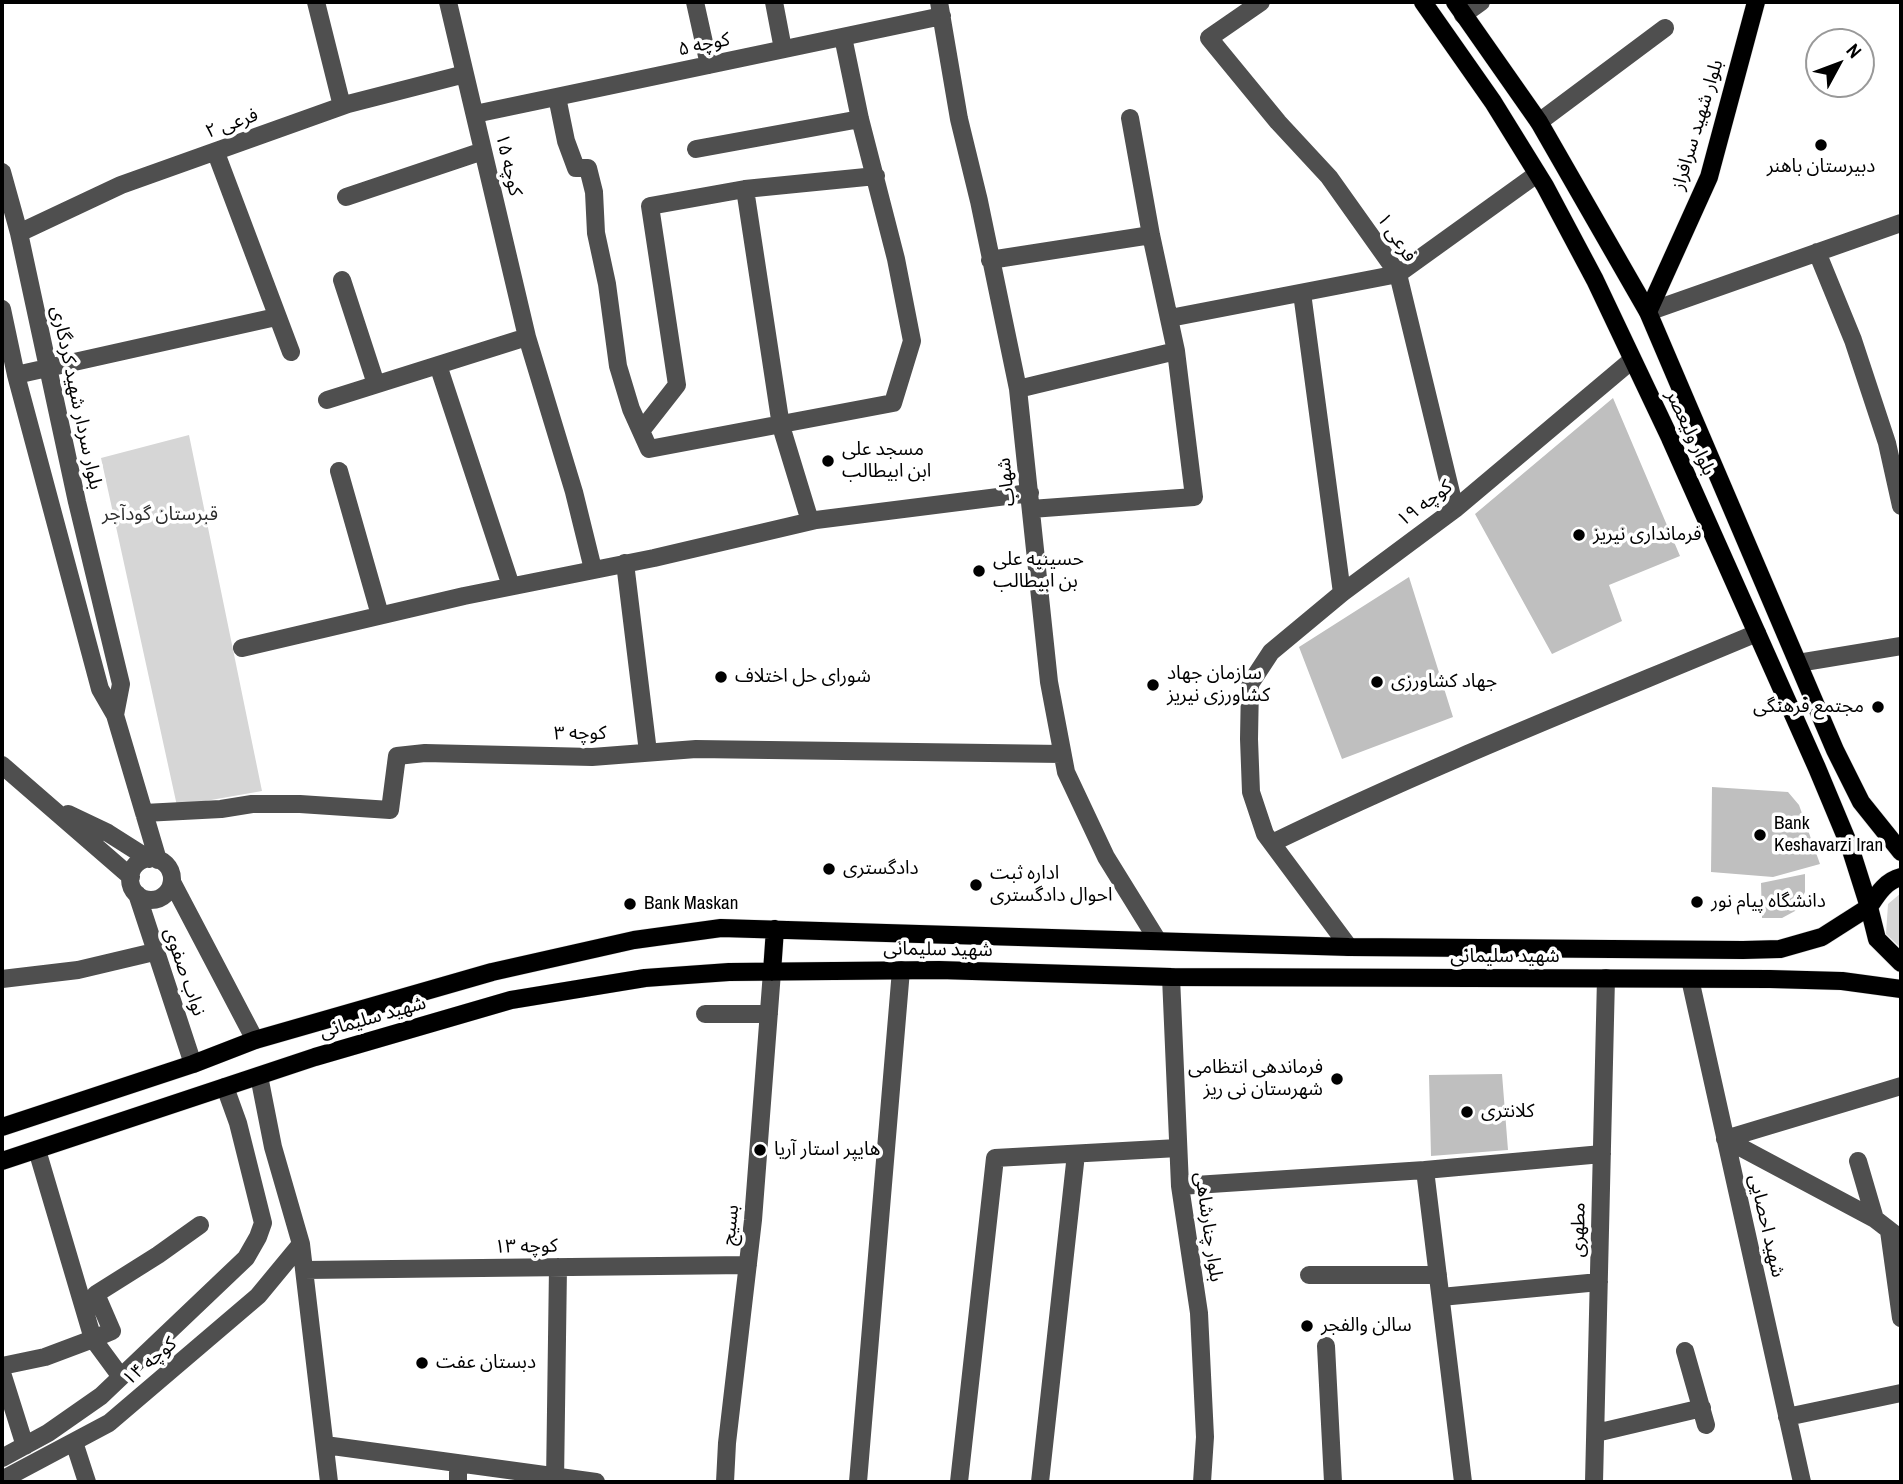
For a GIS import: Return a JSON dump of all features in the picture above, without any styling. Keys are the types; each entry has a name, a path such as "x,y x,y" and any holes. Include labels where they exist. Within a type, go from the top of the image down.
{"main road":[{"name":"بلوار ولیعصر","path":"1423,2 1493,102 1537,174 1595,280 1670,438 1845,836 1877,939 1901,963"},
{"name":"بلوار شهید سرافراز","path":"1749,2 1749,25"},
{"name":"بلوار شهید سرافراز","path":"1648,312 1709,177 1756,2"},
{"name":"بلوار ولیعصر","path":"1459,8 1539,122 1648,312 1835,750 1861,802 1901,852"},
{"name":"شهید سلیمانی","path":"2,1127 193,1064 255,1040 492,972 634,940 721,928 1349,947 1780,949 1822,937 1869,907 1881,889 1901,877"},
{"path":"772,972 775,929"},
{"path":"1349,947 1349,978"},
{"name":"شهید سلیمانی","path":"2,1161 315,1057 511,1000 645,978 901,970 1171,977 1842,981 1901,989"}],"street":[{"path":"316,2 342,106"},
{"name":"کوچه ۱۵","path":"448,2 527,337 574,492 593,569"},
{"path":"695,2 709,65"},
{"path":"774,2 783,50"},
{"name":"فرعی ۱","path":"1261,2 1209,38 1278,122 1329,177 1398,274 1455,509"},
{"path":"1459,8 1481,2"},
{"name":"کوچه ۵","path":"475,114 843,37 941,9"},
{"name":"شهاب","path":"941,9 959,119 1018,389 1049,682 1066,772 1106,857 1158,941"},
{"path":"1539,122 1665,28"},
{"path":"557,97 566,141 576,169 588,168 594,192 596,233 607,284 618,366 631,409 649,449 893,403 912,341 843,37"},
{"name":"فرعی ۲","path":"19,233 121,185 342,106 465,74"},
{"path":"242,648 810,521 886,509 1030,501 1194,497 1176,351 1130,118"},
{"path":"696,149 860,119"},
{"path":"346,197 483,151"},
{"path":"216,153 291,352"},
{"name":"بلوار سردار شهید کردگاری","path":"2,172 19,233 77,502 121,684 115,715"},
{"path":"1170,318 1398,274 1537,174"},
{"path":"640,431 677,385 650,205 744,189 876,176"},
{"path":"744,189 781,426 810,521"},
{"path":"1648,312 1901,223"},
{"path":"990,260 1151,235"},
{"path":"1817,252 1853,340 1870,391 1887,443 1901,506"},
{"path":"342,280 376,384"},
{"path":"1302,293 1342,593"},
{"name":"بلوار سردار شهید کردگاری","path":"2,309 16,375 100,690 115,715 144,813 153,859"},
{"path":"16,375 276,317"},
{"path":"327,400 527,337"},
{"path":"1018,389 1176,351"},
{"name":"کوچه ۱۹","path":"1272,843 1265,834 1251,792 1249,739 1250,684 1271,652 1342,593 1455,509 1632,360"},
{"path":"438,365 511,586"},
{"path":"339,471 380,615"},
{"path":"625,564 648,752"},
{"path":"1349,947 1272,843 1475,751 1757,633"},
{"path":"1798,663 1901,646"},
{"name":"کوچه ۳","path":"144,813 222,809 252,804 390,810 397,756 425,753 592,757 696,749 1062,754"},
{"path":"2,765 49,805 134,886 144,899 162,897 172,882"},
{"path":"49,805 108,832 166,864 171,872 172,882 255,1040"},
{"path":"134,886 133,868 140,862 153,859"},
{"name":"نواب صفوی","path":"134,886 193,1064"},
{"path":"2,979 78,970 154,952"},
{"path":"858,1482 901,970"},
{"name":"بسیج","path":"725,1482 727,1443 748,1265 772,972"},
{"name":"بلوار چنارشاهی","path":"1171,977 1180,1186 1199,1313 1205,1437 1202,1482"},
{"name":"مطهری","path":"1594,1482 1606,978"},
{"name":"شهید احصایی","path":"1689,979 1802,1482"},
{"path":"705,1014 769,1014"},
{"path":"259,1076 273,1147 301,1244 329,1482"},
{"path":"1725,1139 1901,1086"},
{"name":"کوچه ۱۴","path":"2,1458 48,1433 101,1396 246,1258 263,1223 238,1123 225,1087"},
{"path":"1725,1139 1888,1230"},
{"path":"959,1482 995,1158 1178,1148"},
{"path":"37,1150 93,1339 121,1377"},
{"path":"1040,1482 1076,1154"},
{"path":"1180,1186 1425,1170 1602,1154"},
{"path":"1858,1161 1888,1230 1901,1318"},
{"path":"1425,1170 1463,1482"},
{"path":"2,1366 45,1357 112,1331 96,1294 200,1225"},
{"name":"کوچه ۱۴","path":"2,1480 26,1476 74,1442 109,1423 258,1296 301,1244"},
{"name":"کوچه ۱۳","path":"304,1270 748,1265"},
{"path":"554,1479 558,1267"},
{"path":"1309,1275 1438,1275"},
{"path":"1441,1297 1599,1282"},
{"path":"1326,1346 1333,1482"},
{"path":"1596,1433 1704,1416 1685,1351"},
{"path":"2,1373 25,1446"},
{"path":"1787,1417 1901,1393"},
{"path":"74,1442 87,1482"},
{"path":"325,1445 554,1479 596,1482"},
{"path":"458,1463 458,1482"}],"green space":[{"name":"قبرستان گودآجر","path":"189,435 262,791 177,806 101,458"},
{"path":"1901,893 1901,948 1886,934 1888,904"}],"building":[{"name":"فرمانداری نیریز","path":"1613,398 1680,556 1609,585 1622,621 1552,654 1475,514"},
{"name":"جهاد کشاورزی","path":"1409,577 1453,717 1342,759 1299,647"},
{"name":"Bank Keshavarzi Iran","path":"1712,787 1788,792 1799,805 1820,864 1773,877 1711,872"},
{"path":"1805,874 1805,892 1795,911 1782,918 1762,918 1761,883"},
{"name":"کلانتری","path":"1502,1074 1508,1150 1431,1156 1429,1075"}],"place":[{"name":"دبیرستان باهنر","path":"1821,145"},
{"name":"مسجد علی ابن ابیطالب","path":"828,461"},
{"name":"فرمانداری نیریز","path":"1579,535"},
{"name":"حسینیه علی بن ابیطالب","path":"979,571"},
{"name":"شورای حل اختلاف","path":"721,677"},
{"name":"جهاد کشاورزی","path":"1377,682"},
{"name":"سازمان جهاد کشاورزی نیریز","path":"1153,685"},
{"name":"مجتمع فرهنگی","path":"1878,707"},
{"name":"Bank Keshavarzi Iran","path":"1760,835"},
{"name":"دادگستری","path":"829,869"},
{"name":"اداره ثبت احوال دادگستری","path":"976,885"},
{"name":"دانشگاه پیام نور","path":"1697,902"},
{"name":"Bank Maskan","path":"630,904"},
{"name":"فرماندهی انتظامی شهرستان نی ریز","path":"1337,1079"},
{"name":"کلانتری","path":"1467,1112"},
{"name":"هایپر استار آریا","path":"760,1150"},
{"name":"سالن والفجر","path":"1307,1326"},
{"name":"دبستان عفت","path":"422,1363"}]}
